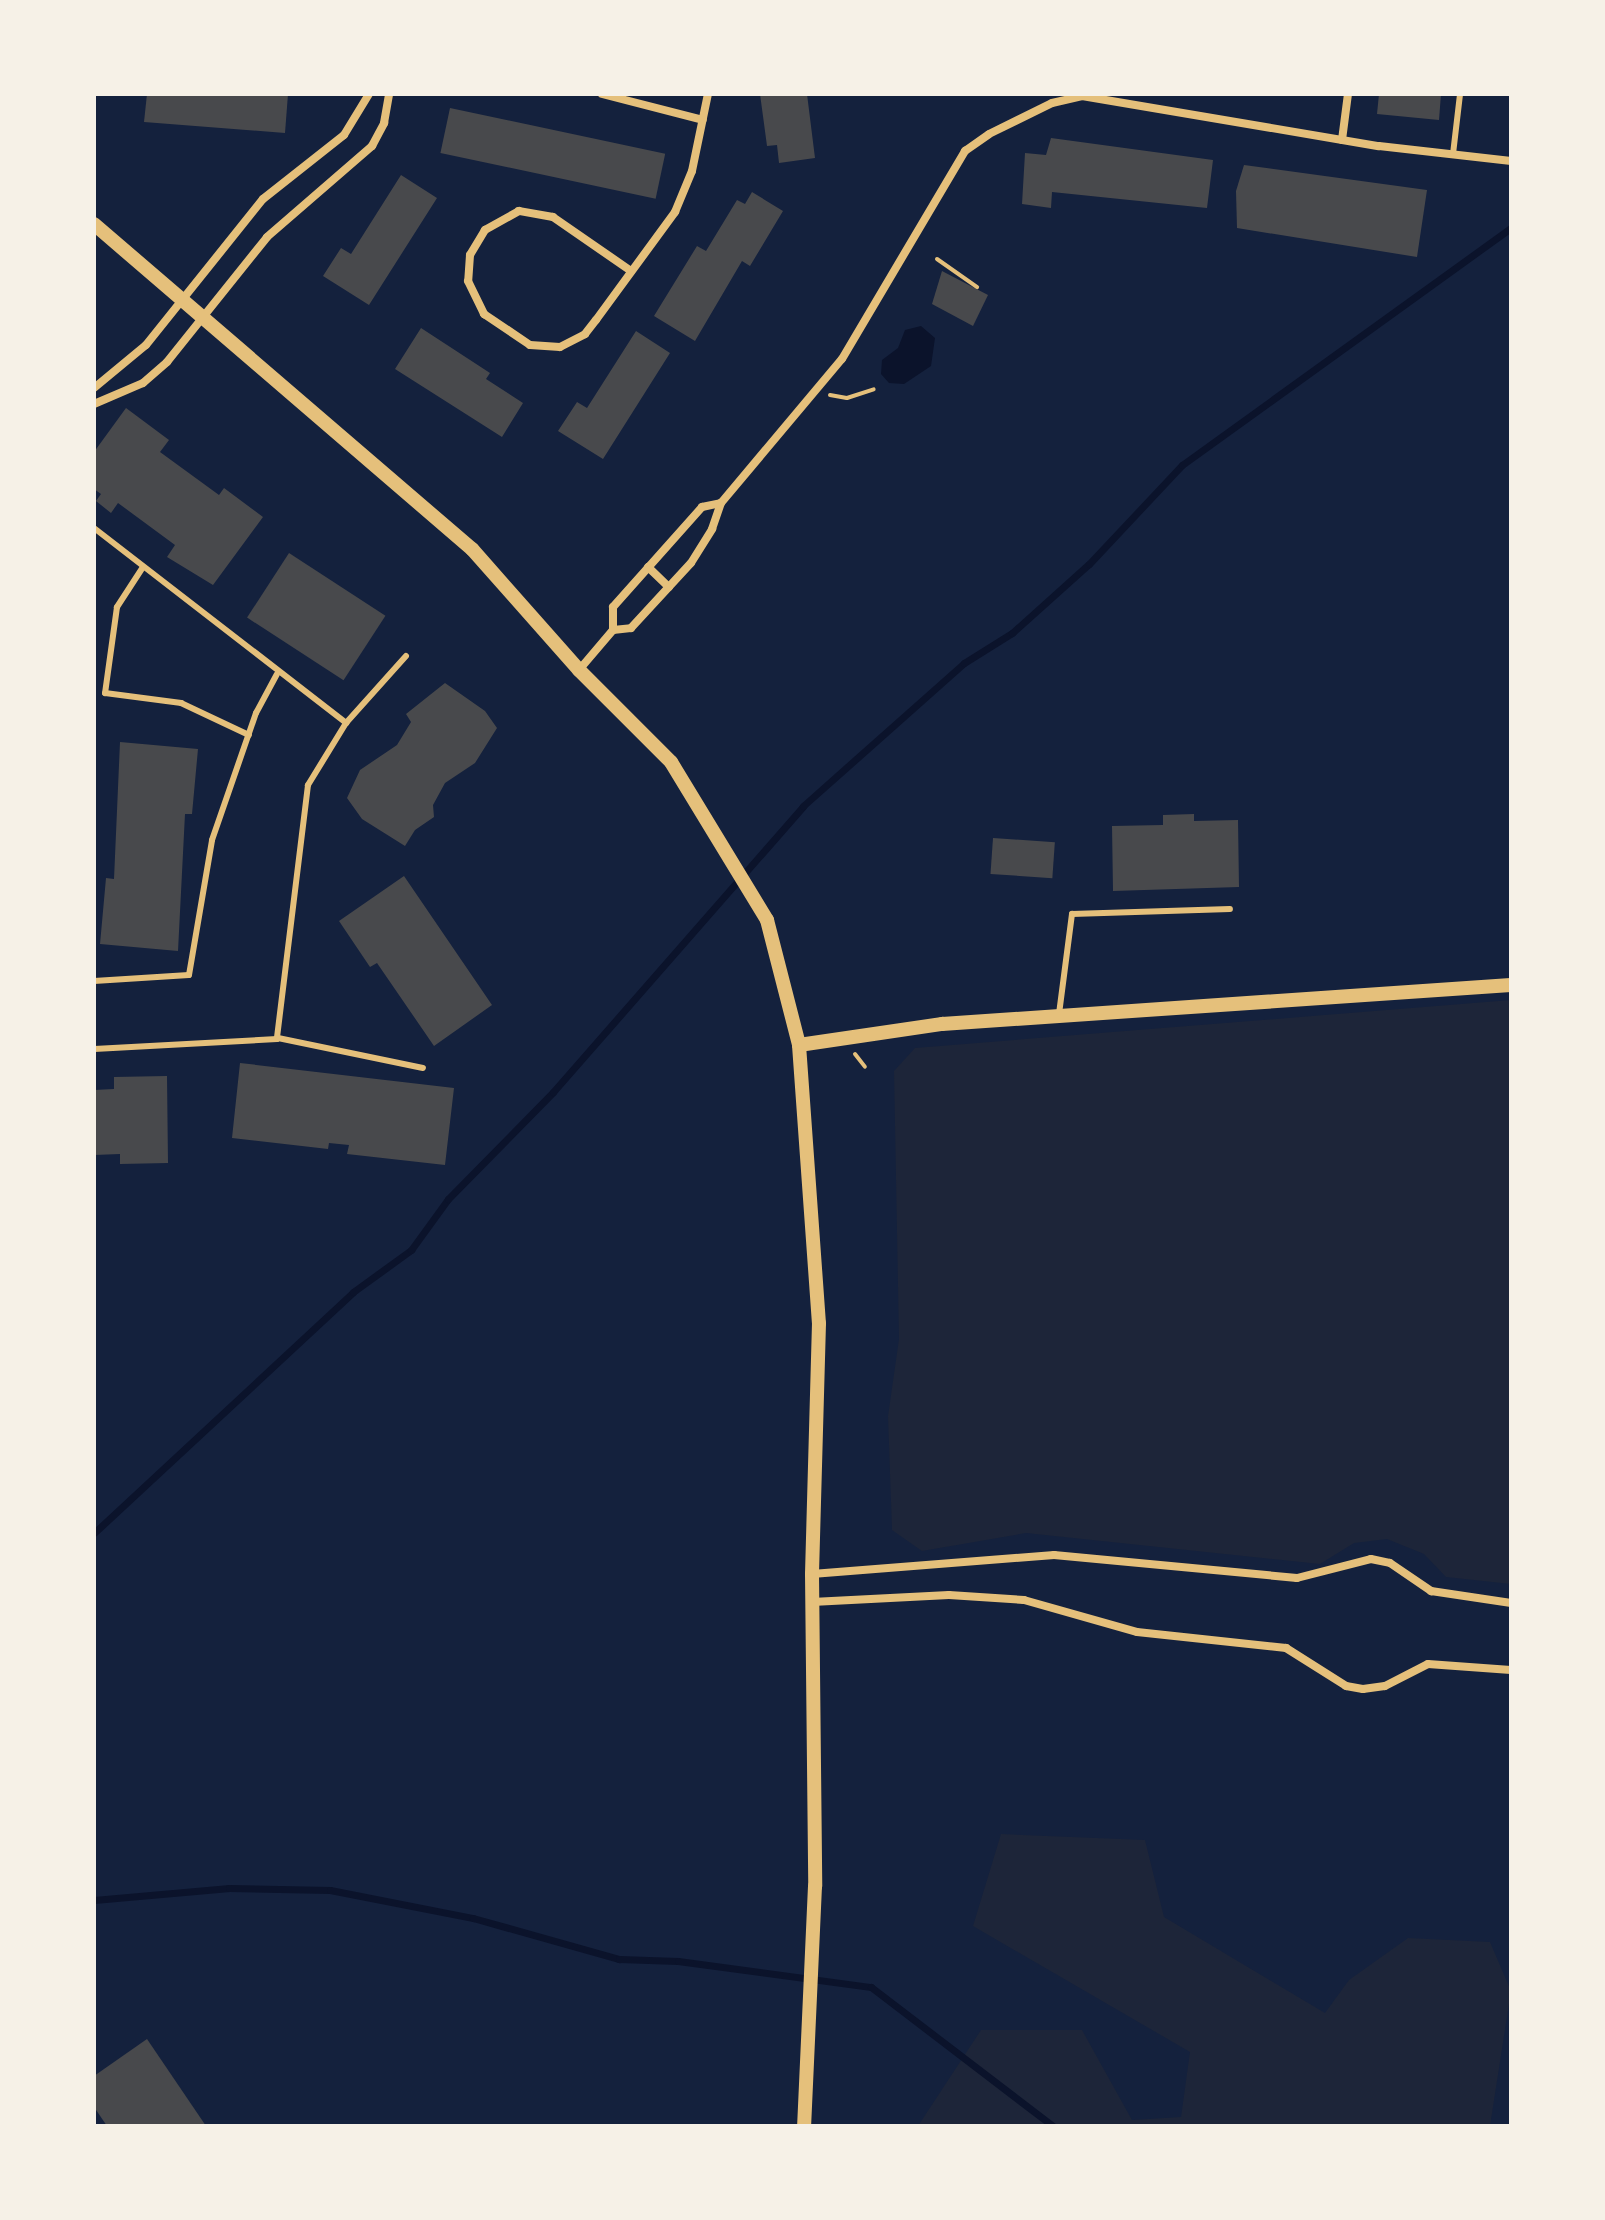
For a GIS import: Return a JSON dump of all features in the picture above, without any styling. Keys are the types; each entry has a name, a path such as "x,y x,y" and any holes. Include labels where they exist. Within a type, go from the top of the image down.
{"street":[{"path":"94,388 146,345 263,199 344,135 369,94"},
{"path":"94,404 143,383 203,320 267,237 372,146 384,123 389,94"},
{"path":"602,94 703,120"},
{"path":"631,271 553,217 519,211 485,230 470,255 468,281 484,314 530,345 551,348 585,334 631,271 684,194 708,94"},
{"path":"1342,140 1348,94"},
{"path":"613,630 631,628 669,587 712,529 721,503 850,345 965,151 1019,118 1082,96 1342,140 1511,161"},
{"path":"94,224 472,549 579,670 671,762 733,858 767,920 799,1045 819,1323 812,1574 815,1886 804,2126"},
{"path":"579,670 613,630 613,607 702,507 721,503"},
{"path":"648,567 669,587"},
{"path":"799,1045 942,1024 1511,985"},
{"path":"812,1574 1054,1555 1297,1578 1371,1559 1390,1563 1431,1591 1511,1603"},
{"path":"812,1602 949,1595 1024,1600 1137,1632 1286,1648 1346,1686 1363,1689 1385,1686 1428,1664 1511,1670"}],"lane":[{"path":"1453,154 1460,94"},
{"path":"94,528 277,674 346,723"},
{"path":"143,567 117,607 105,693 181,703 249,735"},
{"path":"278,1038 308,785 346,723 406,656"},
{"path":"94,981 189,975 212,840 249,735 277,674"},
{"path":"1058,1017 1072,914 1230,909"},
{"path":"94,1049 278,1038 423,1068"}],"path":[{"path":"937,259 977,287"},
{"path":"818,387 838,399 874,389"},
{"path":"855,1054 865,1067"}],"shaded area":[{"path":"921,326 935,338 931,366 904,384 889,383 881,374 882,360 898,348 905,330"},
{"path":"1511,1000 1511,1584 1446,1577 1424,1554 1387,1539 1354,1543 1320,1564 1026,1533 922,1551 892,1530 888,1416 899,1339 894,1071 915,1048"},
{"path":"1001,1834 1145,1840 1164,1917 1325,2013 1349,1980 1408,1938 1490,1942 1511,1991 1490,2126 918,2126 981,2030 1082,2030 1132,2120 1181,2117 1190,2052 973,1926"}],"building":[{"path":"147,94 288,94 285,133 144,122"},
{"path":"760,94 807,94 815,158 779,163 777,145 767,146"},
{"path":"1379,94 1441,94 1439,120 1377,114"},
{"path":"450,108 665,154 656,199 440,153"},
{"path":"1051,138 1213,160 1207,208 1052,192 1051,208 1022,204 1025,153 1046,155"},
{"path":"1244,165 1427,190 1417,257 1237,228 1236,191"},
{"path":"401,175 437,198 369,305 323,276 341,248 351,254"},
{"path":"752,192 783,211 750,266 742,261 695,341 654,316 697,246 706,251 737,200 745,204"},
{"path":"942,271 988,295 973,326 932,304"},
{"path":"421,328 490,373 486,379 523,403 502,437 395,369"},
{"path":"636,331 670,353 603,459 558,431 577,402 587,408"},
{"path":"126,408 169,440 160,452 219,495 224,488 263,517 213,585 167,557 175,545 118,503 111,513 96,501 101,494 94,489 94,452"},
{"path":"289,553 385,616 344,680 247,618"},
{"path":"445,683 485,711 497,728 475,763 445,783 433,805 434,817 415,830 405,846 362,819 347,798 360,770 397,745 411,722 406,714"},
{"path":"120,742 198,749 192,814 185,814 178,951 100,944 106,878 114,879"},
{"path":"1194,814 1194,821 1238,820 1239,887 1113,891 1112,826 1163,825 1163,815"},
{"path":"993,838 1055,842 1052,878 990,874"},
{"path":"404,876 492,1005 434,1046 377,963 370,967 339,921"},
{"path":"240,1063 454,1088 445,1165 347,1154 349,1145 329,1143 328,1149 232,1138"},
{"path":"167,1076 168,1163 120,1164 120,1154 94,1155 94,1090 114,1089 114,1077"},
{"path":"147,2039 206,2126 107,2126 94,2107 94,2076"}],"waterway":[{"path":"94,1533 353,1292 411,1250 448,1199 553,1092 803,806 964,663 1012,633 1089,564 1182,465 1511,228"},
{"path":"94,1900 229,1888 330,1890 473,1918 619,1959 678,1961 871,1987 1053,2126"}]}
